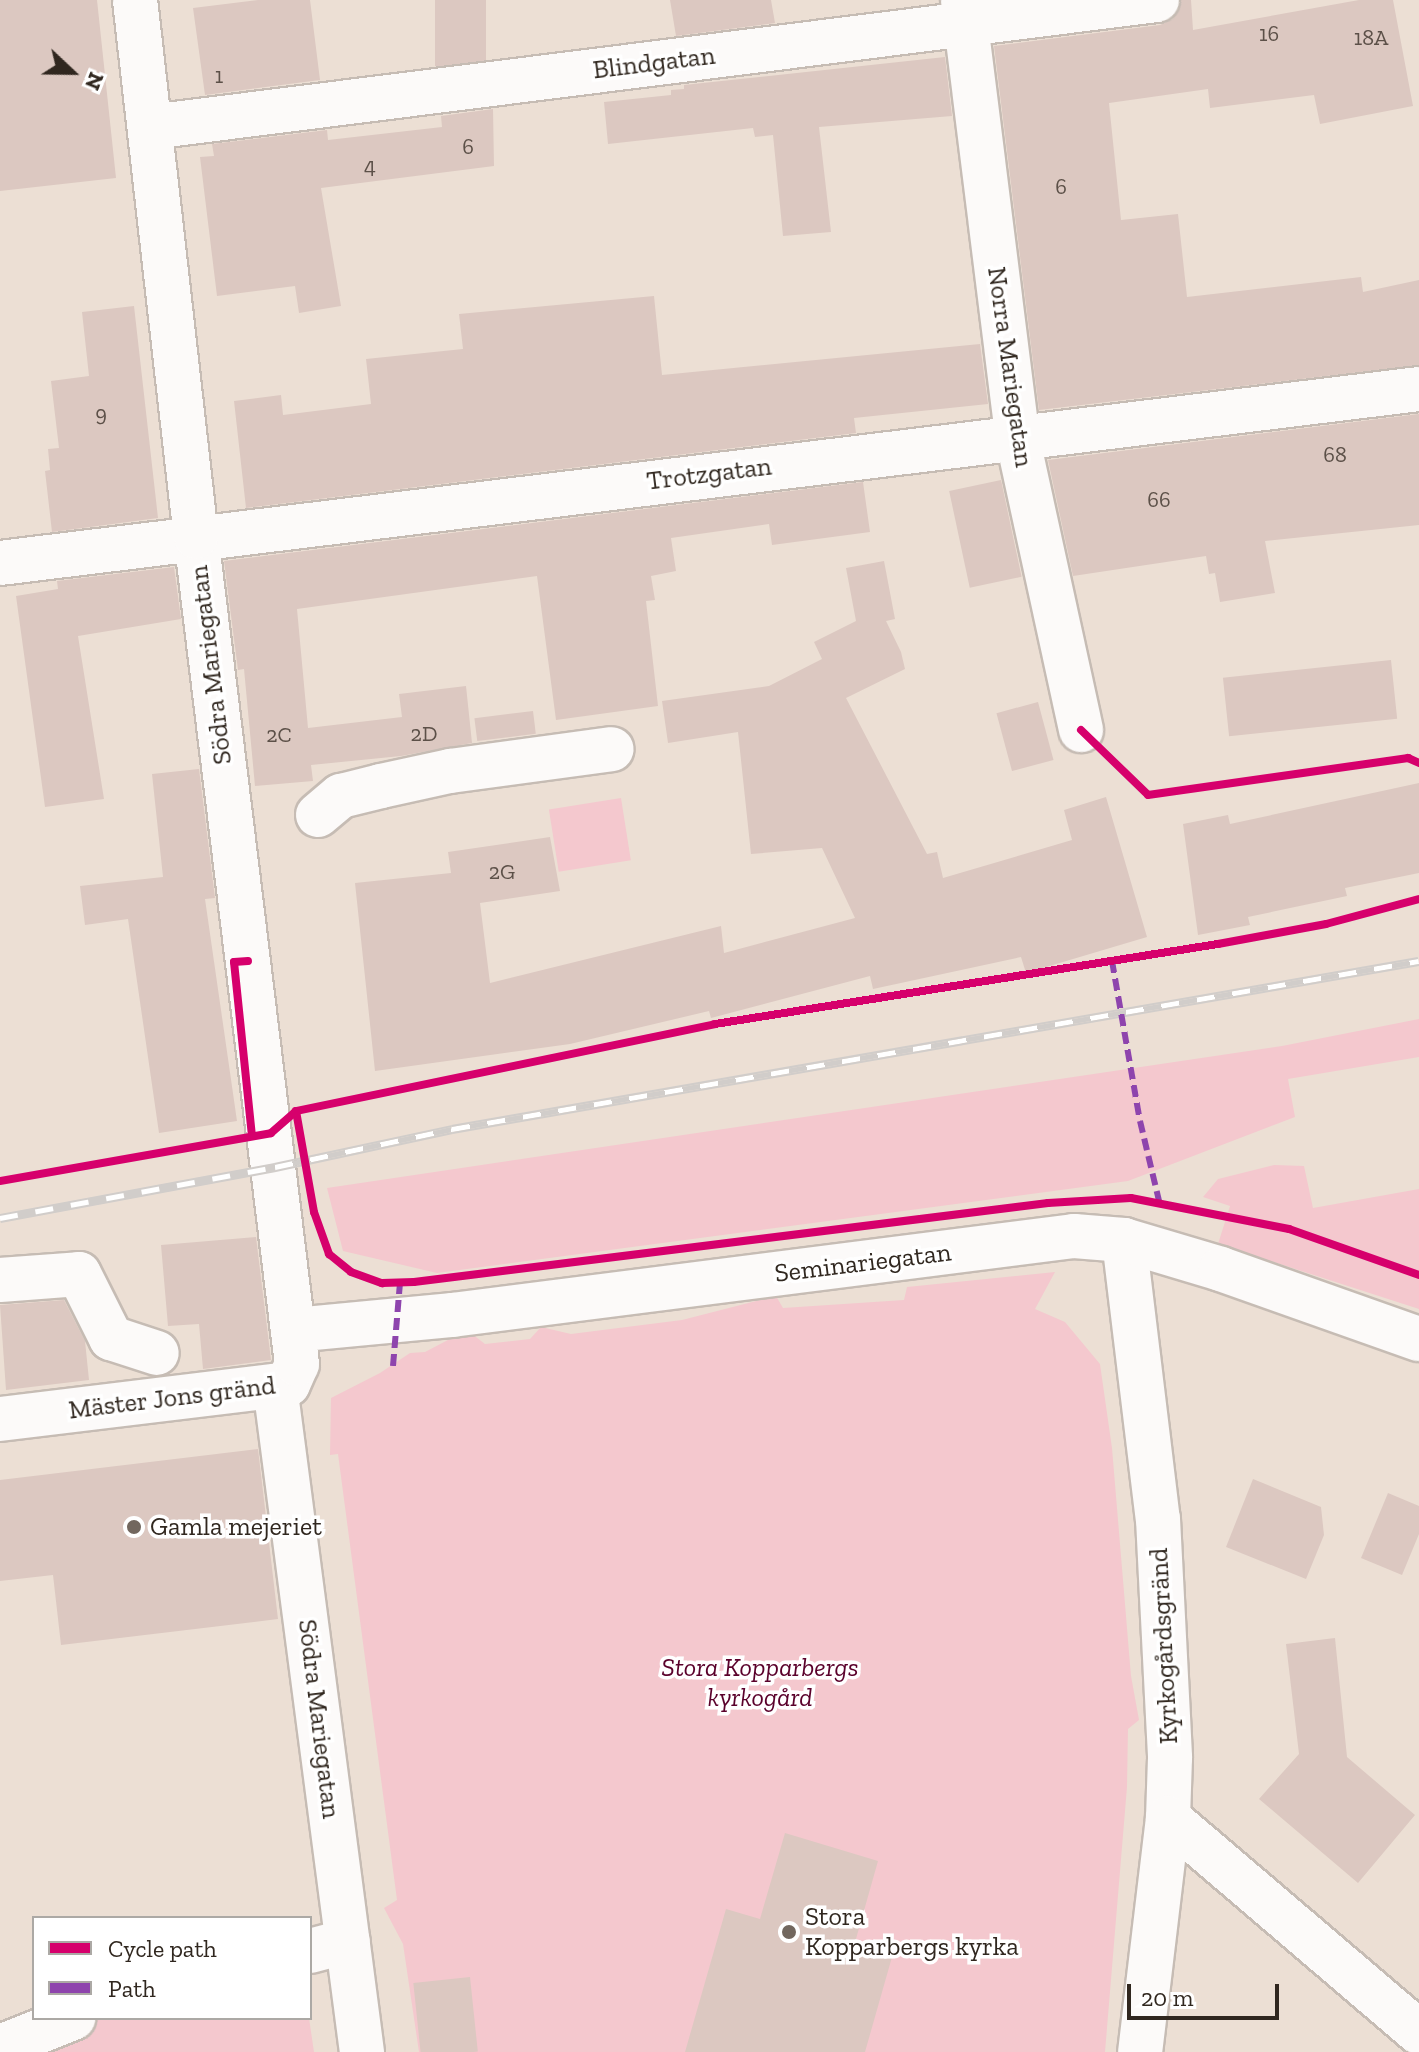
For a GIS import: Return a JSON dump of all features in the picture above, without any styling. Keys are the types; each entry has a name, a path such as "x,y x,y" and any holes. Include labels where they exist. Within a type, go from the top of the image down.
{"street":[{"name":"Södra Mariegatan","path":"135,0 196,537 293,1330"},
{"name":"Blindgatan","path":"151,127 964,12 1157,0"},
{"name":"Norra Mariegatan","path":"964,12 1017,436 1081,730"},
{"name":"Trotzgatan","path":"0,563 1419,389"},
{"path":"318,815 341,796 381,786 450,771 612,749"},
{"name":"Seminariegatan","path":"293,1330 452,1315 1074,1236 1124,1240 1221,1269 1419,1339"},
{"name":"Kyrkogårdsgränd","path":"1124,1240 1158,1519 1168,1674 1168,1818 1140,2052"},
{"path":"0,1280 79,1274 111,1338 157,1353"},
{"name":"Mäster Jons gränd","path":"0,1419 288,1384 297,1364 293,1330"},
{"name":"Södra Mariegatan","path":"275,1386 329,1946 362,2052"},
{"path":"1168,1818 1419,2032"},
{"path":"0,2047 68,2020"}],"green space":[{"path":"621,798 631,860 559,872 549,809"},
{"path":"1419,1019 1419,1057 1288,1079 1295,1117 1128,1181 437,1273 343,1251 327,1188 1282,1046"},
{"path":"1274,1165 1304,1166 1313,1208 1419,1189 1419,1309 1218,1244 1230,1206 1203,1197 1218,1179"},
{"name":"Stora Kopparbergs kyrkogård","path":"1055,1272 1035,1309 1065,1322 1100,1364 1112,1448 1131,1676 1139,1720 1128,1729 1127,1787 1105,2052 419,2052 403,1944 384,1908 397,1900 338,1454 330,1455 331,1398 380,1373 410,1353 425,1352 467,1330 485,1344 530,1339 541,1327 571,1334 682,1320 776,1296 783,1308 904,1300 907,1287"},
{"path":"32,2009 32,2020 309,2020 314,2052 0,2052 0,2021"}],"building":[{"path":"0,0 97,0 116,178 0,191"},
{"path":"258,0 310,0 320,80 205,95 193,8"},
{"path":"435,0 486,0 486,66 435,66"},
{"path":"670,0 771,0 775,23 676,36"},
{"path":"1181,0 1191,0 1193,30 1359,0 1393,0 1413,106 1320,124 1314,95 1210,108 1208,89 1109,103 1121,220 1178,214 1187,297 1361,277 1363,292 1419,280 1419,365 1039,410 994,46 1160,25 1173,19"},
{"path":"945,57 952,116 819,127 831,232 783,236 773,135 755,137 753,128 608,144 604,102 671,95 671,90 684,89 684,85"},
{"path":"493,109 494,166 321,188 341,306 299,313 295,286 217,296 200,157 214,156 212,144 327,130 328,140 442,127 441,116"},
{"path":"654,296 662,375 980,344 988,404 854,418 856,433 246,508 234,401 281,395 283,415 371,404 366,359 463,349 459,314"},
{"path":"134,306 158,518 52,532 45,471 50,470 48,449 59,448 51,381 89,376 82,312"},
{"path":"1419,414 1419,525 1265,541 1275,593 1220,602 1215,573 1209,574 1206,556 1073,576 1048,460"},
{"path":"1001,480 1022,577 970,588 949,491"},
{"path":"863,482 870,532 772,545 769,524 671,538 676,571 651,576 655,600 646,601 658,706 556,720 537,576 297,609 308,728 402,717 399,694 466,686 472,743 401,756 311,765 313,781 255,786 244,669 238,670 224,561"},
{"path":"884,561 895,619 886,621 901,652 905,669 846,698 927,854 937,852 943,878 1072,840 1064,810 1106,797 1147,937 1026,973 1021,957 873,989 870,976 711,1018 709,1011 570,1044 375,1071 355,883 451,873 448,852 550,837 560,891 480,903 490,983 721,926 724,953 855,918 822,848 751,854 738,732 668,743 662,701 769,686 822,659 814,642 856,621 846,568"},
{"path":"174,567 181,619 78,636 104,799 45,807 16,596 58,589 57,581"},
{"path":"1391,660 1397,719 1229,736 1223,678"},
{"path":"1038,702 1054,760 1012,771 996,713"},
{"path":"533,711 536,734 477,741 474,718"},
{"path":"199,769 215,898 205,899 237,1121 159,1133 128,919 85,925 80,886 163,877 152,774"},
{"path":"1419,783 1419,873 1345,888 1347,896 1248,917 1250,925 1198,935 1183,824 1228,815 1230,824"},
{"path":"256,1237 271,1360 203,1369 199,1324 168,1326 161,1245"},
{"path":"64,1300 85,1341 89,1380 6,1390 0,1305"},
{"name":"Gamla mejeriet","path":"258,1449 278,1619 61,1645 53,1575 0,1581 0,1480"},
{"path":"1253,1479 1321,1507 1324,1535 1306,1579 1226,1547"},
{"path":"1388,1493 1419,1506 1419,1534 1402,1575 1361,1558"},
{"path":"1335,1638 1347,1757 1415,1815 1358,1883 1259,1799 1299,1754 1286,1644"},
{"name":"Stora Kopparbergs kyrka","path":"785,1833 878,1861 854,1946 892,1957 865,2052 685,2052 726,1909 760,1919"},
{"path":"470,1977 478,2052 421,2052 413,1983"}],"railway":[{"path":"0,1218 275,1167 452,1129 1419,961"}],"marked path":[{"path":"1112,961 1140,1121 1160,1205"},
{"path":"393,1366 400,1282"}],"cycle path":[{"path":"1081,730 1148,795 1408,758 1419,763"},
{"path":"0,1181 271,1133 296,1111 715,1024 1218,944 1326,924 1419,899"},
{"path":"248,961 234,962 252,1136"},
{"path":"296,1111 314,1212 329,1254 351,1272 382,1283 414,1282 1048,1203 1131,1198 1289,1229 1419,1275"}],"place":[{"name":"Gamla mejeriet","path":"134,1527"},
{"name":"Stora Kopparbergs kyrka","path":"789,1932"}]}
